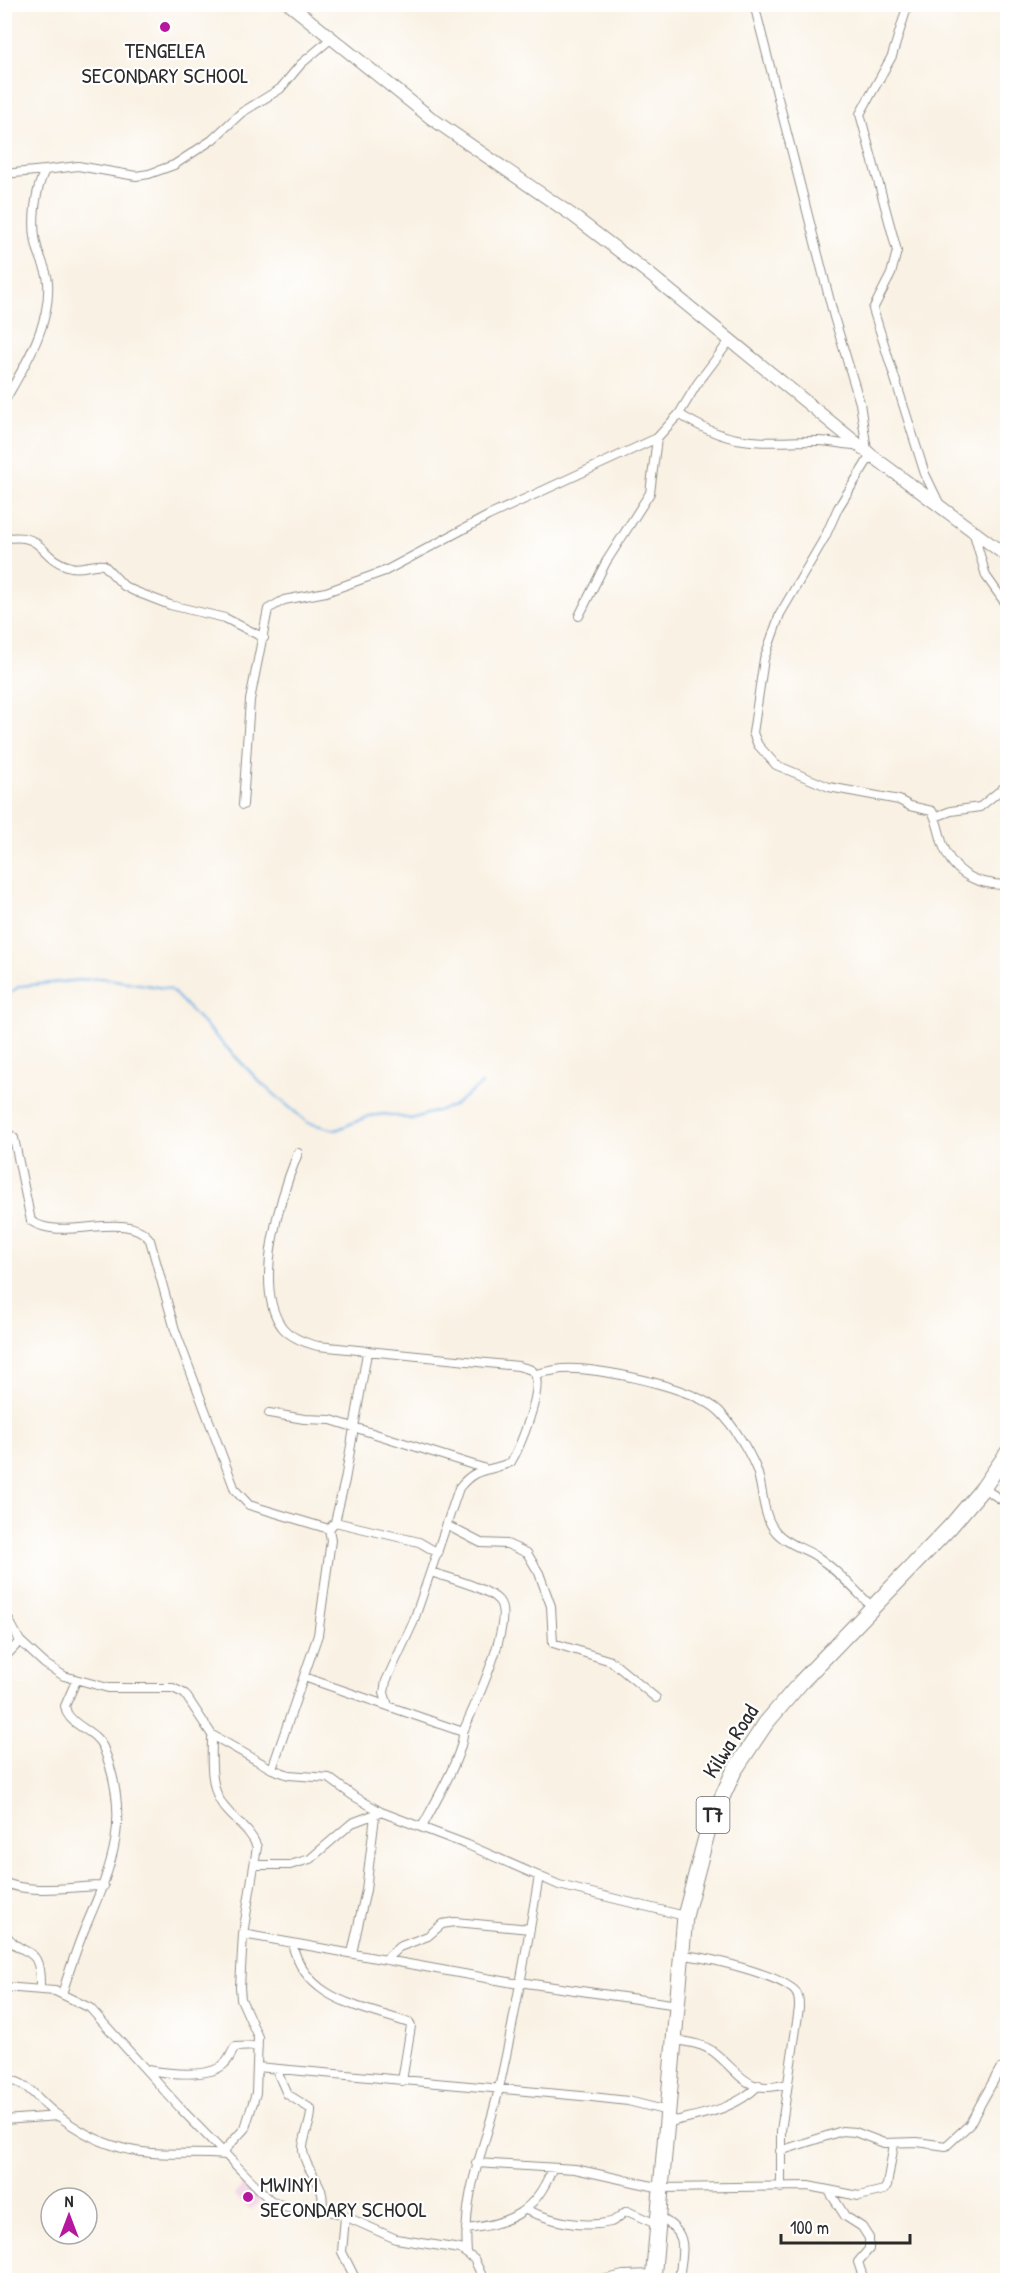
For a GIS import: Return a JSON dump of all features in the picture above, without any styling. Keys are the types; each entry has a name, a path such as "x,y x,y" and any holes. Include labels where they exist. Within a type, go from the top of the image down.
{"highway":[{"name":"Kilwa Road","path":"654,2277 685,1916 709,1826 749,1745 802,1681 873,1608 982,1488 1008,1452"}],"street":[{"path":"289,4 333,37 431,118 572,215 731,339 866,450 941,505 974,534 1008,557"},
{"path":"754,4 834,317 860,403 866,450 783,607 764,659 760,691 755,705 753,733 758,745 776,765 829,787 899,800 910,806 927,808 935,817 943,846 957,869 980,883 1008,885"},
{"path":"908,4 892,56 860,114 897,252 891,274 873,309 925,474 941,505"},
{"path":"4,174 78,166 136,176 174,165 212,140 241,113 280,89 301,64 333,37"},
{"path":"4,402 35,344 46,311 48,279 35,233 38,191 45,170"},
{"path":"243,805 250,700 268,609 274,604 326,592 385,571 488,516 657,438 679,414 731,339"},
{"path":"679,414 699,427 745,442 820,441 866,450"},
{"path":"579,616 606,562 650,493 657,438"},
{"path":"974,534 986,576 1008,607"},
{"path":"4,539 23,536 32,539 55,562 74,568 104,565 124,585 134,591 170,605 225,618 264,638"},
{"path":"935,817 951,811 980,807 1008,784"},
{"path":"4,1130 14,1138 31,1221 47,1228 132,1227 146,1234 150,1240 188,1367 227,1474 240,1498 270,1513 419,1542 438,1553"},
{"path":"298,1153 278,1209 270,1283 273,1308 283,1328 302,1341 367,1353 518,1366 529,1369 535,1374 536,1386 516,1453 511,1462 484,1468 468,1477 459,1488 448,1526 413,1623 386,1682 384,1693 388,1706"},
{"path":"272,1769 320,1624 332,1526 345,1480 352,1428 367,1353"},
{"path":"535,1374 562,1369 597,1371 663,1385 706,1401 730,1425 756,1469 762,1494 776,1532 785,1540 815,1555 873,1608"},
{"path":"269,1413 304,1419 331,1420 484,1468"},
{"path":"982,1488 1008,1504"},
{"path":"448,1526 481,1543 507,1544 527,1553 539,1573 551,1606 553,1643 611,1661 656,1698"},
{"path":"422,1827 460,1747 463,1732 503,1631 503,1610 499,1601 490,1594 431,1572"},
{"path":"4,1611 20,1641 45,1664 76,1681 121,1690 173,1688 185,1694 212,1736 272,1769 289,1774 329,1778 378,1814 422,1827 573,1891 685,1916"},
{"path":"4,1658 20,1641"},
{"path":"304,1677 463,1732"},
{"path":"62,1994 78,1944 104,1886 116,1843 119,1816 102,1747 95,1735 67,1713 65,1706 76,1681"},
{"path":"212,1736 212,1776 215,1789 221,1803 253,1837 257,1847 243,1934 241,1999 255,2027 258,2046 256,2093 245,2127 224,2154"},
{"path":"255,1865 290,1865 310,1859 352,1822 378,1814"},
{"path":"352,1953 366,1890 378,1814"},
{"path":"467,2253 466,2229 469,2195 476,2163 499,2089 538,1876"},
{"path":"4,1882 12,1886 32,1888 104,1886"},
{"path":"385,1960 399,1947 428,1936 442,1924 455,1922 530,1929"},
{"path":"4,1932 13,1944 29,1950 37,1959 40,1969 40,1988"},
{"path":"243,1934 519,1983 678,2005"},
{"path":"292,1943 294,1952 318,1989 340,2000 409,2023 411,2026 402,2081"},
{"path":"682,1955 708,1957 796,1993 799,2008 780,2151 781,2188"},
{"path":"4,1987 40,1988 62,1994 90,2008 261,2193 278,2205 288,2208 322,2210 345,2217 396,2239 467,2253 474,2259 484,2280"},
{"path":"675,2040 691,2042 714,2052 738,2077 759,2085 774,2087 788,2084"},
{"path":"147,2070 174,2074 212,2070 224,2065 235,2047 258,2046"},
{"path":"257,2067 628,2101 668,2117 710,2113 735,2104 759,2085"},
{"path":"780,2151 842,2131 894,2144 917,2142 945,2146 969,2125 983,2104 1000,2069"},
{"path":"276,2070 291,2099 311,2109 304,2154 323,2190 322,2210"},
{"path":"4,2079 25,2084 58,2116 99,2140 128,2150 175,2156 204,2153 224,2154"},
{"path":"4,2120 58,2116"},
{"path":"476,2163 574,2169 661,2188 808,2186 859,2196 884,2190 890,2176 894,2144"},
{"path":"466,2229 504,2221 526,2210 546,2185 552,2169"},
{"path":"829,2191 845,2216 862,2227 869,2238 869,2249 858,2259 858,2268 864,2280"},
{"path":"526,2210 557,2222 581,2224 614,2221 622,2212 629,2211 677,2228 682,2237 679,2280"},
{"path":"345,2217 342,2252 356,2280"},
{"path":"603,2280 623,2275 654,2277"}],"shaded area":[{"name":"MWINYI SECONDARY SCHOOL","path":"244,2184 261,2200 251,2210 234,2195"}],"waterway":[{"path":"4,997 20,986 102,978 170,989 261,1083 308,1123 336,1130 369,1116 385,1114 411,1119 453,1106 482,1084"}],"place":[{"name":"TENGELEA SECONDARY SCHOOL","path":"165,27"},
{"name":"MWINYI SECONDARY SCHOOL","path":"248,2197"}]}
